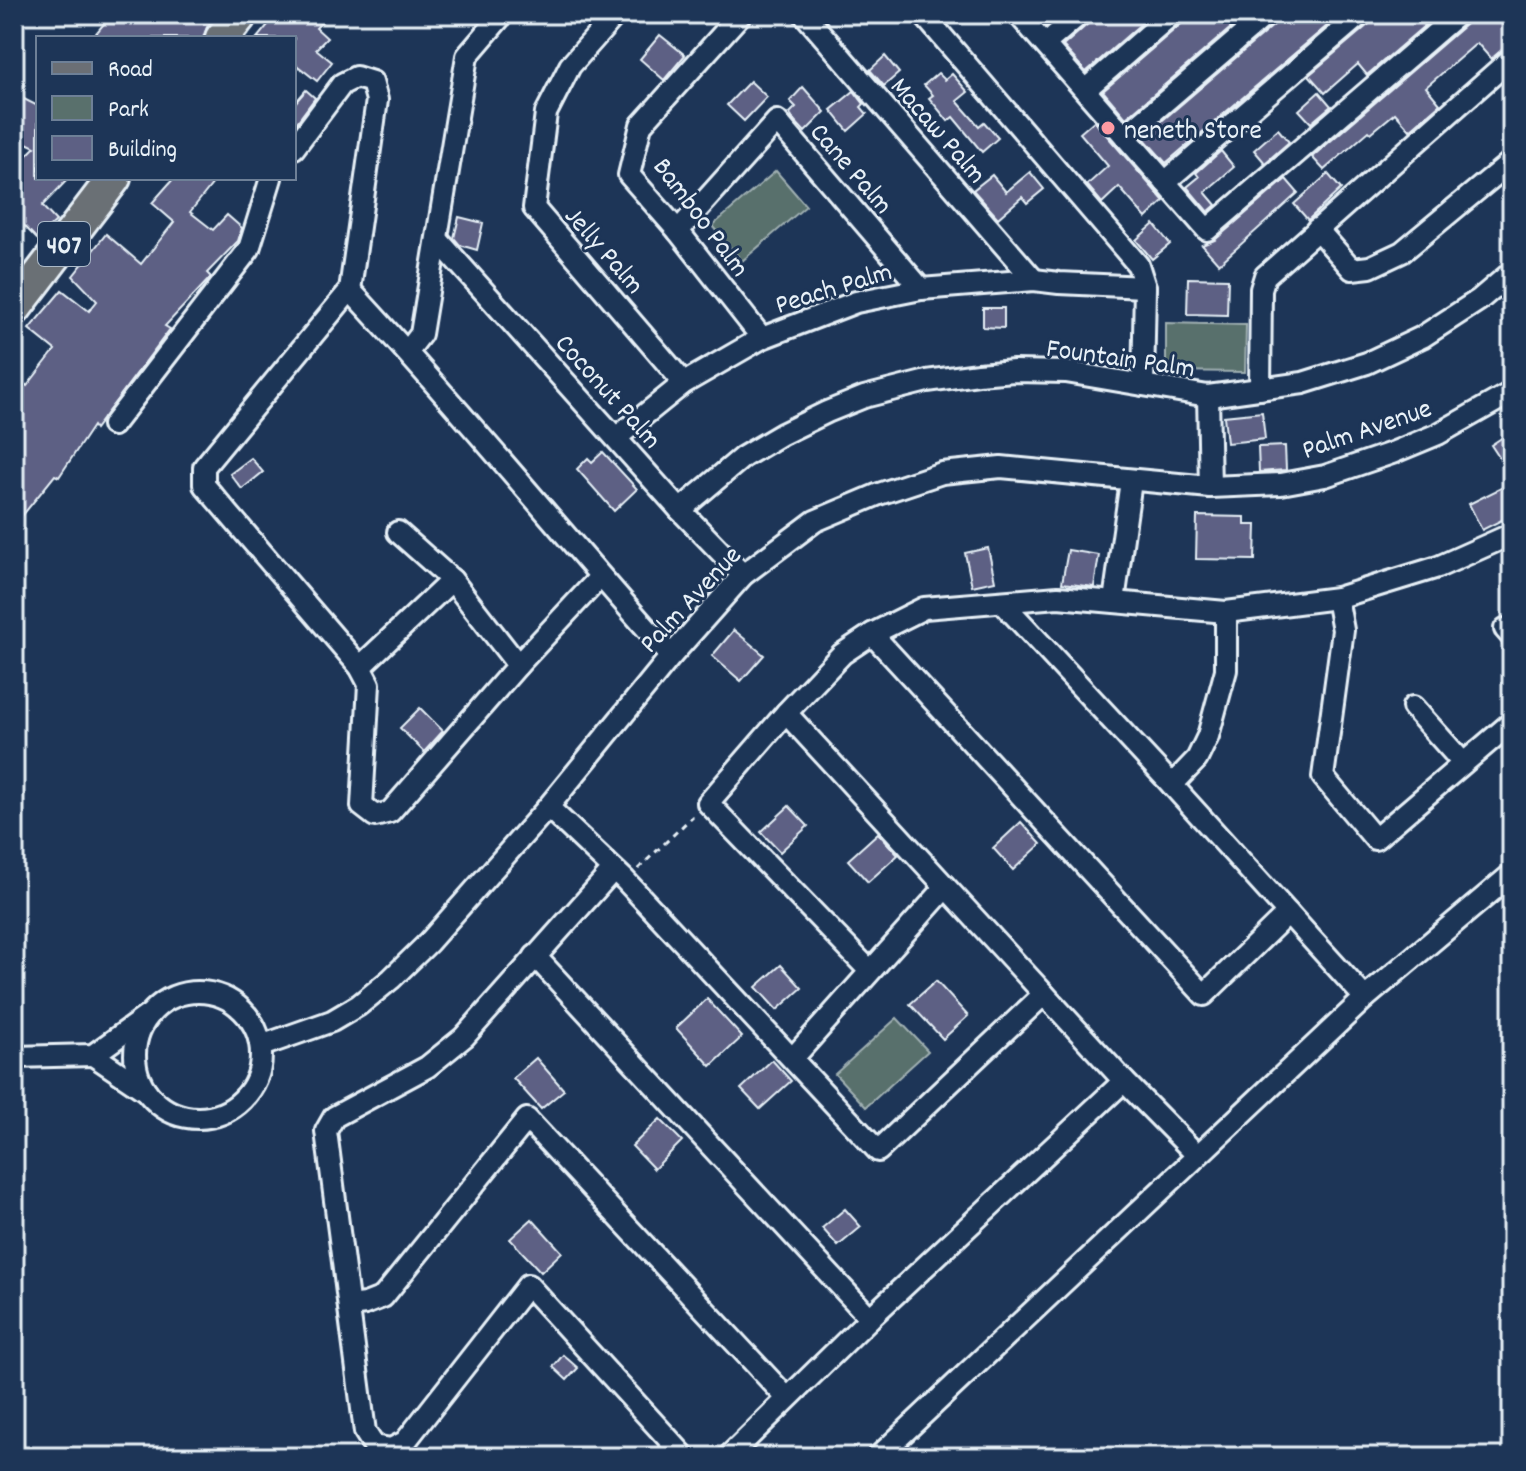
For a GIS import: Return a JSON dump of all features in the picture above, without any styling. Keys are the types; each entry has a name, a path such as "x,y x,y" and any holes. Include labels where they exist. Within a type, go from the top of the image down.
{"main road":[{"path":"224,36 241,14"},
{"name":"407","path":"14,309 112,180"}],"street":[{"path":"407,352 421,334 467,56 503,14"},
{"name":"Jelly Palm","path":"616,14 570,66 546,113 534,208 684,383"},
{"name":"Bamboo Palm","path":"741,14 641,125 629,175 678,231 762,338"},
{"name":"Macaw Palm","path":"804,14 1034,280"},
{"path":"923,14 1138,265 1145,287 1143,385"},
{"path":"1018,14 1207,230 1458,14"},
{"path":"1045,44 1080,14"},
{"path":"1085,90 1172,14"},
{"path":"1125,136 1267,14"},
{"path":"1165,182 1361,14"},
{"path":"1260,389 1261,289 1265,276 1512,58"},
{"path":"296,145 342,84 356,77 372,82 377,100 350,290 204,467 204,485 360,667 369,684 362,806 375,816 390,812 518,665 600,577"},
{"name":"Cane Palm","path":"678,231 777,121 921,289"},
{"path":"1317,229 1352,269 1370,267 1402,252 1512,161"},
{"path":"113,425 249,249 270,180"},
{"name":"Coconut Palm","path":"438,240 680,510 743,575"},
{"name":"Fountain Palm","path":"680,510 743,457 782,434 864,397 927,381 1014,371 1066,372 1208,396 1303,383 1367,363 1422,337 1479,300 1512,272"},
{"name":"Peach Palm","path":"616,438 684,383 762,338 856,302 921,289 1034,280 1145,287"},
{"path":"350,290 671,656"},
{"name":"Palm Avenue","path":"261,1046 332,1021 359,1005 391,979 429,942 548,807 671,656 743,575 815,521 879,494 942,473 1001,467 1210,487 1281,484 1325,476 1438,434 1512,392"},
{"path":"1208,396 1210,487"},
{"path":"1114,601 1131,481"},
{"path":"398,532 452,580 518,665"},
{"path":"870,971 708,803 842,654 872,634 924,608 1058,597 1226,612 1337,598 1438,567 1512,534"},
{"path":"360,667 452,580"},
{"path":"1337,598 1343,630 1323,777 1375,839 1512,722"},
{"path":"1002,602 1365,998"},
{"path":"1172,785 1197,759 1208,736 1226,670 1226,612"},
{"path":"872,634 1204,995 1288,913"},
{"path":"1413,707 1463,763"},
{"path":"786,713 1124,1081 1197,1155"},
{"path":"548,807 619,875 878,1151 1044,994"},
{"path":"878,1457 1365,998 1512,874"},
{"path":"619,875 535,956 464,1037 427,1067 334,1117 326,1131 365,1432 374,1446 391,1449 405,1442 528,1285 685,1457"},
{"path":"793,1058 945,888"},
{"path":"535,956 870,1318"},
{"path":"14,1057 93,1055 166,1001 195,992 225,998 242,1010 254,1026 261,1046 259,1072 247,1096 234,1108 218,1116 191,1118 174,1114 93,1055"},
{"path":"146,1091 137,1073 135,1052 139,1032 150,1014"},
{"path":"728,1457 870,1318 1124,1081"},
{"path":"349,1306 383,1297 527,1119 787,1398"}],"path":[{"path":"619,875 650,860 708,803"}],"green space":[{"path":"776,171 806,206 742,261 712,226"},
{"path":"1166,323 1246,325 1245,372 1166,371"},
{"path":"897,1018 928,1051 866,1107 835,1074"}],"building":[{"path":"112,14 208,14 213,19 204,36 94,36"},
{"path":"277,14 329,14 316,28 327,38 316,49 332,62 317,81 296,65 296,36 259,36"},
{"path":"1035,14 1060,14 1046,26"},
{"path":"1093,14 1152,14 1086,72 1063,46 1088,24"},
{"path":"1189,14 1247,14 1126,118 1103,91"},
{"path":"1280,14 1341,14 1166,163 1143,137 1275,24"},
{"path":"1374,14 1438,14 1367,75 1358,64 1325,93 1309,75 1369,24"},
{"path":"1471,14 1501,14 1512,27 1512,45 1491,59 1477,43 1426,87 1440,104 1410,130 1395,113 1324,170 1312,157 1466,24"},
{"path":"660,35 685,55 664,80 640,59"},
{"path":"885,56 899,73 884,86 870,70"},
{"path":"938,73 945,80 952,74 968,92 957,101 979,126 984,122 998,138 982,152 953,117 948,121 929,98 933,95 924,85"},
{"path":"750,81 767,97 744,121 727,105"},
{"path":"803,87 825,112 805,132 790,113 796,107 790,101"},
{"path":"306,90 315,98 296,123 296,102"},
{"path":"854,91 867,114 848,131 831,110"},
{"path":"1319,92 1331,106 1311,123 1299,110"},
{"path":"14,94 36,105 36,180 67,180 42,206 56,221 37,239 14,215 14,168 35,147 14,137"},
{"path":"1094,121 1164,201 1146,218 1119,187 1102,203 1087,185 1108,166 1080,133"},
{"path":"1278,129 1289,142 1265,163 1254,150"},
{"path":"1221,151 1234,167 1205,192 1216,205 1208,212 1187,187 1199,177 1196,173"},
{"path":"1030,172 1044,189 1027,203 1022,197 998,218 973,190 992,175 1006,192"},
{"path":"1328,174 1341,189 1308,220 1294,204"},
{"path":"1286,179 1298,193 1219,264 1202,245 1215,240"},
{"path":"172,180 215,180 190,212 213,230 227,215 242,228 238,241 207,273 211,277 165,326 170,329 95,429 93,426 59,477 55,475 14,526 14,374 27,386 55,350 29,329 62,290 89,311 97,301 73,276 106,234 141,264 174,222 152,203"},
{"path":"459,217 483,223 477,250 460,245 454,238"},
{"path":"1154,224 1170,244 1152,259 1136,240"},
{"path":"1188,278 1228,279 1227,315 1187,314"},
{"path":"983,308 1004,308 1004,328 983,327"},
{"path":"1262,412 1265,439 1227,443 1224,416"},
{"path":"1512,431 1512,477 1491,445"},
{"path":"1285,446 1286,470 1259,472 1258,447"},
{"path":"603,452 637,489 614,511 577,469 588,458 592,462"},
{"path":"251,458 263,472 242,489 230,474"},
{"path":"1505,486 1512,500 1512,515 1482,530 1469,504"},
{"path":"1197,516 1245,517 1245,525 1256,525 1255,560 1196,559"},
{"path":"988,548 995,581 972,586 965,553"},
{"path":"1068,550 1099,555 1094,587 1062,583"},
{"path":"734,630 764,655 741,681 712,656"},
{"path":"420,708 443,731 424,752 400,728"},
{"path":"789,806 808,826 780,852 761,832"},
{"path":"1021,822 1041,844 1013,870 993,848"},
{"path":"878,833 898,855 868,882 848,860"},
{"path":"781,965 802,988 777,1010 756,987"},
{"path":"936,981 968,1016 943,1039 910,1004"},
{"path":"707,999 742,1037 711,1066 676,1028"},
{"path":"536,1058 564,1090 541,1109 513,1078"},
{"path":"772,1060 791,1081 760,1109 741,1089"},
{"path":"660,1119 682,1141 654,1169 632,1146"},
{"path":"845,1209 861,1227 838,1246 822,1228"},
{"path":"532,1219 562,1252 541,1272 510,1239"},
{"path":"563,1355 578,1368 567,1380 553,1367"}],"place":[{"name":"neneth Store","path":"1108,128"}]}
